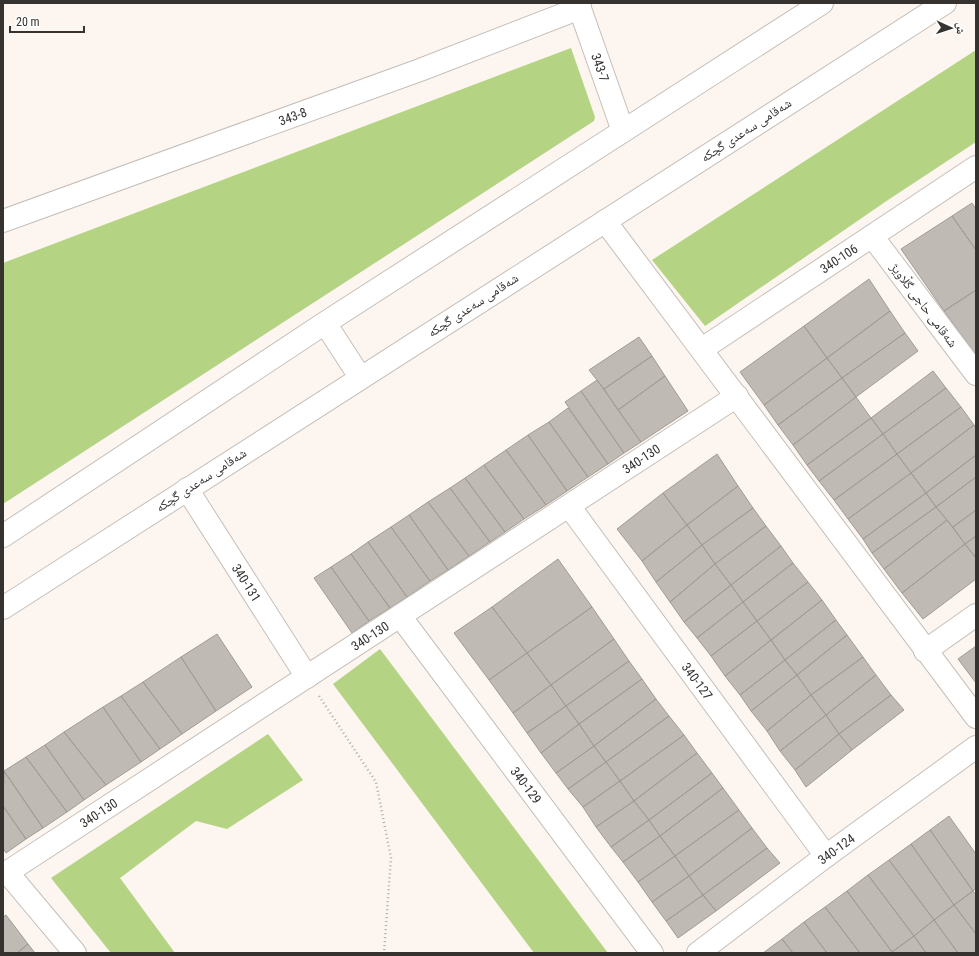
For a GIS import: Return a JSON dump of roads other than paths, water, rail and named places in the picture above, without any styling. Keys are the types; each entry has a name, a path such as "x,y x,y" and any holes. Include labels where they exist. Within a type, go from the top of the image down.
{"street":[{"path":"3,536 325,323 822,3"},
{"name":"شەقامی سەعدی گچکە","path":"3,608 360,377 945,3"},
{"name":"343-7","path":"579,5 623,131"},
{"name":"343-8","path":"3,221 420,70 579,5"},
{"name":"340-106","path":"702,349 976,167"},
{"path":"605,221 976,718"},
{"name":"شەقامی حاجی گڵاویژ","path":"872,236 976,374"},
{"path":"325,323 360,377"},
{"name":"340-130","path":"5,873 737,396"},
{"name":"340-131","path":"187,489 307,677"},
{"name":"340-127","path":"569,506 826,856"},
{"path":"925,651 976,615"},
{"name":"340-129","path":"400,616 652,953"},
{"name":"340-124","path":"698,953 826,856 976,747"},
{"path":"5,873 75,953"}]}
